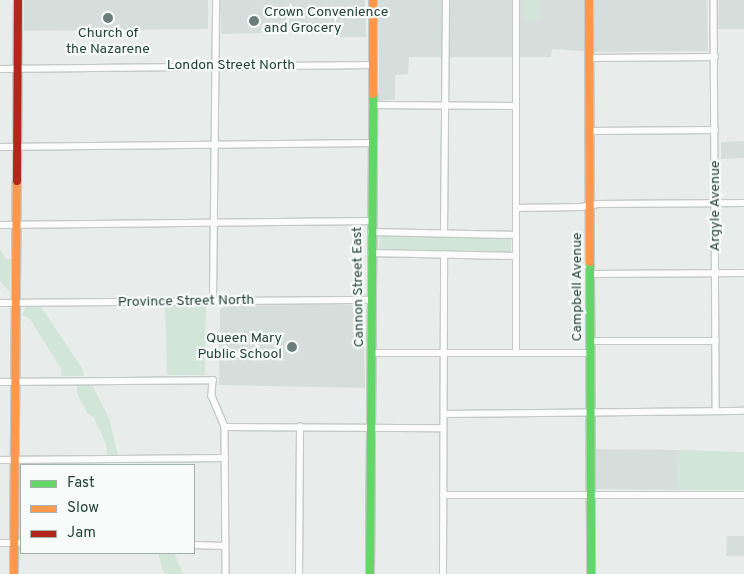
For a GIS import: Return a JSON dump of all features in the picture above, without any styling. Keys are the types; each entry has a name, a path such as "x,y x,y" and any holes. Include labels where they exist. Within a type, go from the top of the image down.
{"street":[{"path":"14,574 18,543 15,460 18,0"},
{"path":"213,301 216,0"},
{"name":"Cannon Street East","path":"370,574 373,300 371,221 373,0"},
{"path":"444,233 446,0"},
{"path":"516,0 516,353"},
{"name":"Campbell Avenue","path":"589,0 591,574"},
{"name":"Argyle Avenue","path":"714,0 716,411"},
{"path":"589,58 715,57"},
{"name":"London Street North","path":"0,69 372,65"},
{"path":"372,105 516,106"},
{"path":"590,131 715,130"},
{"path":"0,147 372,143"},
{"path":"516,208 744,203"},
{"path":"0,225 371,221"},
{"path":"371,232 516,235"},
{"path":"371,253 516,256"},
{"path":"443,574 444,255"},
{"path":"590,274 744,273"},
{"name":"Province Street North","path":"0,303 373,300"},
{"path":"591,341 716,341"},
{"path":"372,352 591,354"},
{"path":"0,382 213,380 212,396 225,427 226,574"},
{"path":"444,414 744,411"},
{"path":"225,427 444,428"},
{"path":"299,574 300,427"},
{"path":"0,460 225,458"},
{"path":"443,495 744,495"},
{"path":"0,543 18,543"},
{"path":"195,545 225,546"}],"shaded area":[{"path":"24,0 208,0 208,29 24,31"},
{"path":"220,0 365,0 366,37 336,37 335,25 261,27 261,33 221,34"},
{"path":"378,0 707,0 708,51 596,52 552,49 551,57 409,57 408,74 395,75 395,99 379,101"},
{"path":"719,0 744,0 744,29 718,29"},
{"path":"744,141 744,158 721,159 721,142"},
{"name":"Queen Mary Public School","path":"363,304 365,388 219,385 220,309 226,306"},
{"path":"596,449 679,450 678,490 596,489"},
{"path":"727,536 744,536 744,556 726,556"}],"green space":[{"path":"524,0 538,0 539,19 524,20"},
{"path":"380,235 511,238 511,252 379,249"},
{"path":"0,249 6,259 11,259 10,292 0,281"},
{"path":"206,305 205,375 167,375 165,306"},
{"path":"26,307 41,307 83,370 84,376 61,376 61,369 30,319 22,315"},
{"path":"77,385 92,385 109,418 118,455 107,455 106,444 94,418 87,413 77,393"},
{"path":"679,450 744,452 744,490 678,490"},
{"path":"158,554 174,554 183,574 166,574 163,571"}],"traffic: fast":[{"path":"370,574 373,94"},
{"path":"590,262 591,574"}],"traffic: slow":[{"path":"373,0 373,94"},
{"path":"589,0 590,262"},
{"path":"14,574 17,181"}],"traffic: jam":[{"path":"17,181 18,0"}],"place":[{"name":"Church of the Nazarene","path":"108,18"},
{"name":"Crown Convenience and Grocery","path":"254,21"},
{"name":"Queen Mary Public School","path":"292,347"}]}
